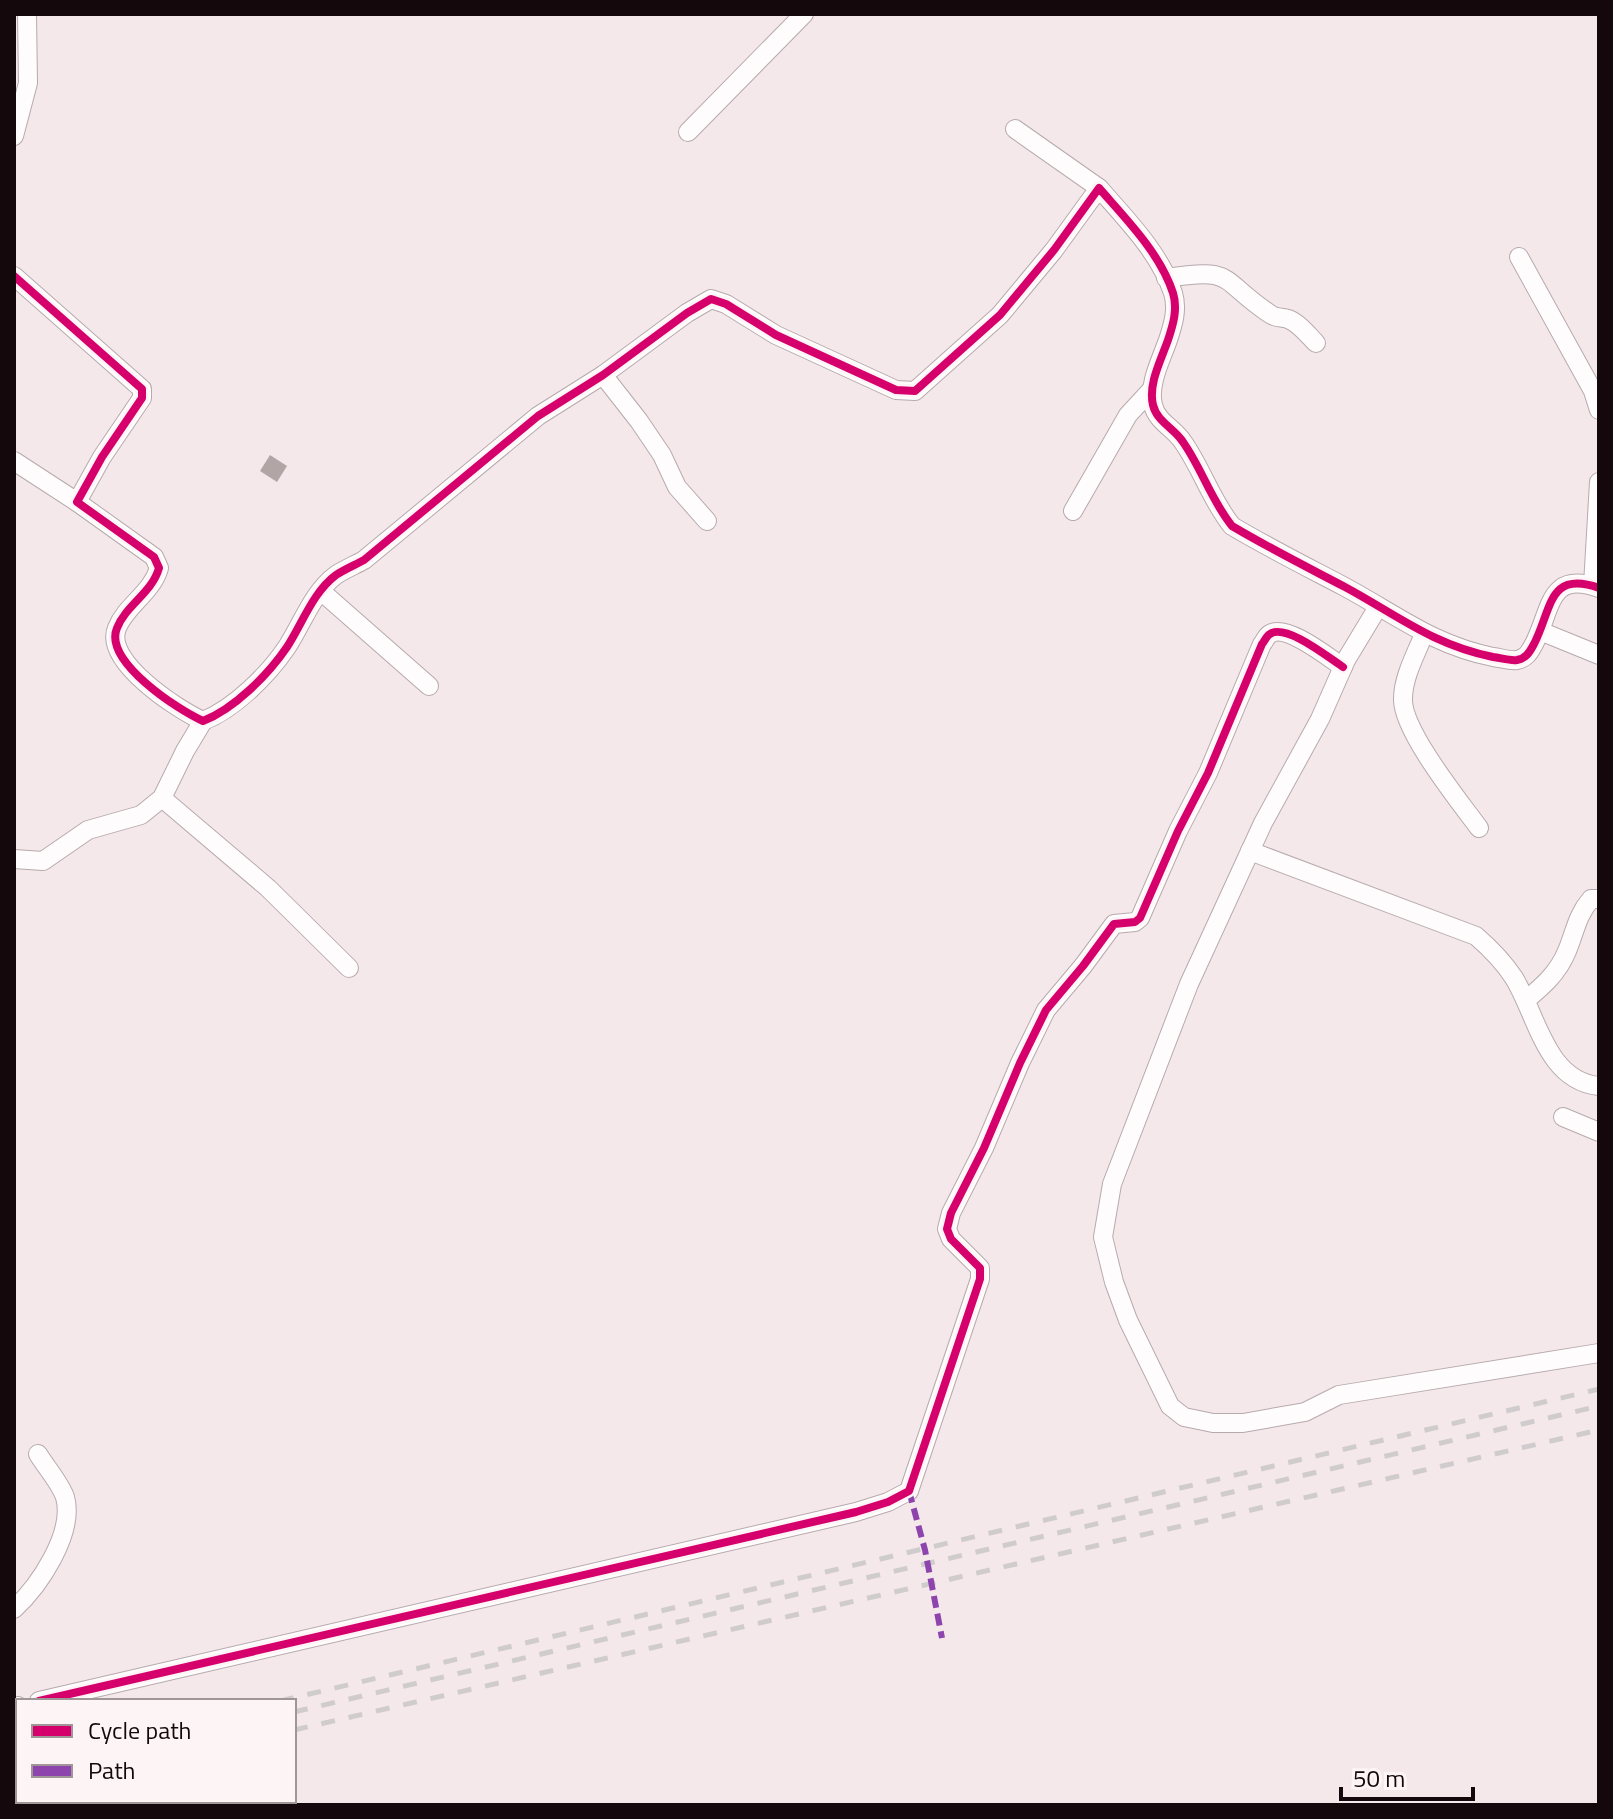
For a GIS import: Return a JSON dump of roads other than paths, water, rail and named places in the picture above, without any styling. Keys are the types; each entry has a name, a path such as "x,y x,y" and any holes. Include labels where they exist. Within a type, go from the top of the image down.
{"street":[{"path":"14,136 28,83 27,14"},
{"path":"688,132 804,14"},
{"path":"1015,129 1099,188 1131,224 1174,295 1175,321 1151,390 1128,415 1073,511"},
{"path":"14,859 43,861 88,830 141,815 162,798 203,721 223,714 251,688 285,649 335,576 375,551 538,416 603,375 687,313 711,299 726,304 776,335 896,390 915,391 1000,315 1054,250 1099,188"},
{"path":"1519,257 1593,391 1599,410"},
{"path":"1166,278 1199,273 1226,278 1271,315 1294,322 1316,343"},
{"path":"14,276 142,389 142,398 102,457 77,502"},
{"path":"603,375 662,455 677,487 707,521"},
{"path":"1151,390 1153,407 1162,422 1181,438 1200,467 1218,509 1232,526 1435,640 1482,654 1521,660 1528,654 1554,594 1561,585 1569,582 1596,586 1599,482"},
{"path":"14,461 154,557 159,568 156,581 117,625 114,638 119,654 137,674 182,712 203,721"},
{"path":"322,592 429,686"},
{"path":"1378,607 1343,667 1320,719 1250,851 1189,984 1112,1184 1103,1237 1114,1282 1128,1320 1170,1406 1184,1417 1213,1423 1243,1423 1305,1412 1339,1395 1599,1353"},
{"path":"48,1699 856,1512 888,1502 909,1491 980,1279 980,1268 951,1239 947,1229 951,1213 1046,1010 1114,924 1135,922 1140,918 1178,831 1208,773 1262,644 1270,633 1279,631 1289,634 1343,667"},
{"path":"1540,631 1599,655"},
{"path":"1424,634 1404,684 1402,701 1406,720 1479,828"},
{"path":"162,798 268,888 349,968"},
{"path":"1250,851 1476,936 1495,951 1526,1000 1549,1051 1573,1079 1599,1086"},
{"path":"1526,1000 1550,980 1566,954 1581,911 1591,899 1599,899"},
{"path":"1563,1117 1599,1132"},
{"path":"14,1609 46,1570 62,1535 66,1511 64,1496 38,1454"}],"railway":[{"path":"288,1699 1599,1389"},
{"path":"296,1712 1599,1406"},
{"path":"296,1730 1599,1430"}]}
